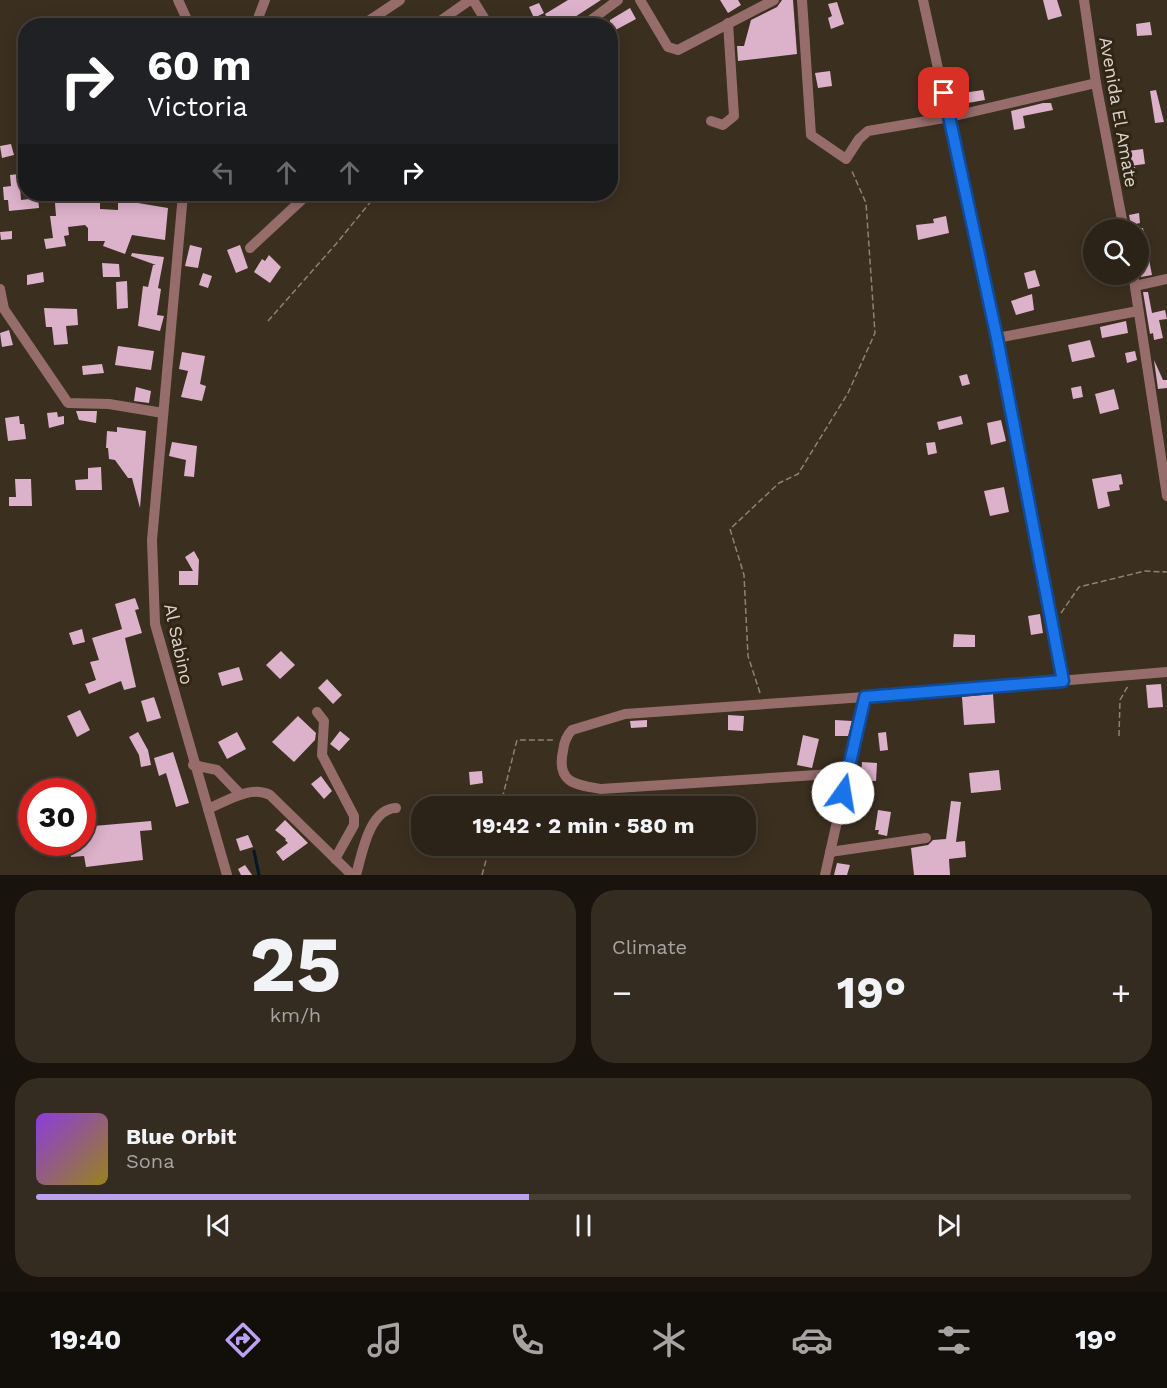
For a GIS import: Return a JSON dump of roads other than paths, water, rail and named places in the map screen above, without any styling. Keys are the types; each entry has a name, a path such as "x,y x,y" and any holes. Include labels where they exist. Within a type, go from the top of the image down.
{"street":[{"path":"178,0 186,18"},
{"path":"258,18 265,0"},
{"path":"373,18 400,0"},
{"path":"445,18 472,0 484,18"},
{"path":"594,18 618,0"},
{"path":"640,0 672,50 678,50 774,0"},
{"path":"802,0 811,135 846,159 855,144 868,131 950,117 1096,83"},
{"path":"923,0 997,338 1063,681"},
{"name":"Avenida El Amate","path":"1084,0 1096,83 1122,219"},
{"path":"711,121 723,125 734,116 728,23"},
{"name":"Al Sabino","path":"182,201 152,540 152,596 154,624 193,765 227,875"},
{"path":"250,248 300,201"},
{"path":"1149,280 1167,279"},
{"path":"1135,285 1138,311 1162,416 1167,496"},
{"path":"0,289 4,309 68,403 109,404 163,412"},
{"path":"997,338 1138,311"},
{"path":"847,773 601,789 577,785 567,779 561,769 565,740 572,730 624,714 1167,672"},
{"path":"825,875 865,697"},
{"path":"317,712 324,721 322,755 354,816 354,825 335,859"},
{"path":"193,765 217,770 240,794"},
{"path":"208,809 240,794 262,791 270,795 354,875 370,830 387,809 396,808"},
{"path":"830,852 926,838"}],"waterway":[{"path":"254,851 259,875"}]}
